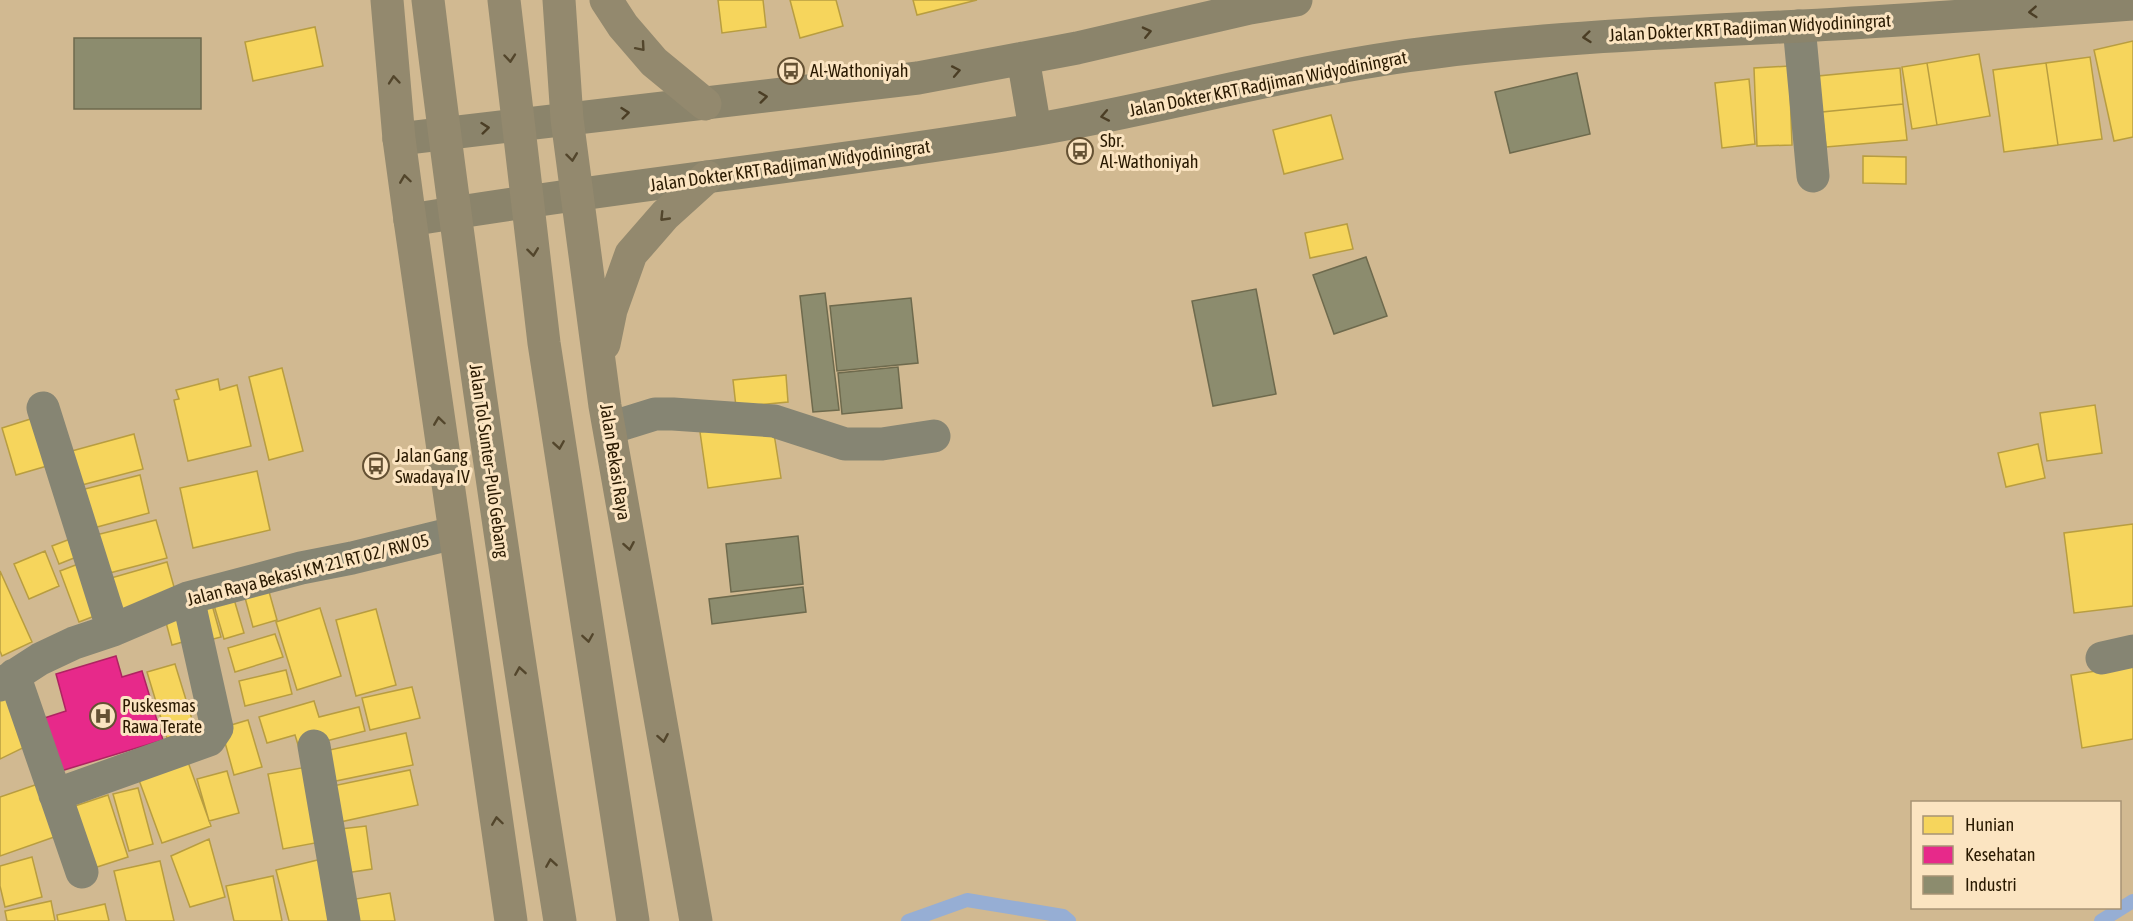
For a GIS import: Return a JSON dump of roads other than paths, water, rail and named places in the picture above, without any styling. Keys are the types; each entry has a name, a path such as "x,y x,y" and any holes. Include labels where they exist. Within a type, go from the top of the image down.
{"highway":[{"path":"387,0 413,137 454,533 511,921"},
{"path":"412,0 413,137"},
{"name":"Jalan Tol Sunter–Pulo Gebang","path":"428,0 505,576 560,921"},
{"path":"504,0 544,343 633,921"},
{"name":"Jalan Bekasi Raya","path":"559,0 567,119 607,417 696,921"},
{"path":"606,0 623,26 654,62 705,104"},
{"path":"607,417 602,352 611,310 631,254 665,215 707,177"},
{"path":"423,218 482,549 472,645"}],"main road":[{"path":"413,137 918,78 1077,48 1250,8 1296,0"},
{"name":"Jalan Dokter KRT Radjiman Widyodiningrat","path":"423,218 905,150 1035,129 1386,58 1600,35 1799,26 2133,4"},
{"path":"1023,58 1035,129"}],"street":[{"path":"1799,26 1813,176"},
{"path":"43,408 113,630"},
{"path":"607,417 673,414 774,421 845,444 882,444 933,436"},
{"name":"Jalan Raya Bekasi KM 21 RT 02/ RW 05","path":"7,680 40,659 74,643 113,630 188,598 301,568 454,533"},
{"path":"55,795 209,740 217,728 188,598"},
{"path":"7,680 55,795 82,872"},
{"path":"314,746 344,921"}],"waterway":[{"path":"908,921 967,900 1063,916 1069,921"},
{"path":"2121,908 2133,901"},
{"path":"2101,921 2120,909"}],"place":[{"name":"Al-Wathoniyah","path":"791,71"},
{"name":"Sbr. Al-Wathoniyah","path":"1080,151"},
{"name":"Jalan Gang Swadaya IV","path":"376,466"},
{"name":"Puskesmas Rawa Terate","path":"103,716"}]}
